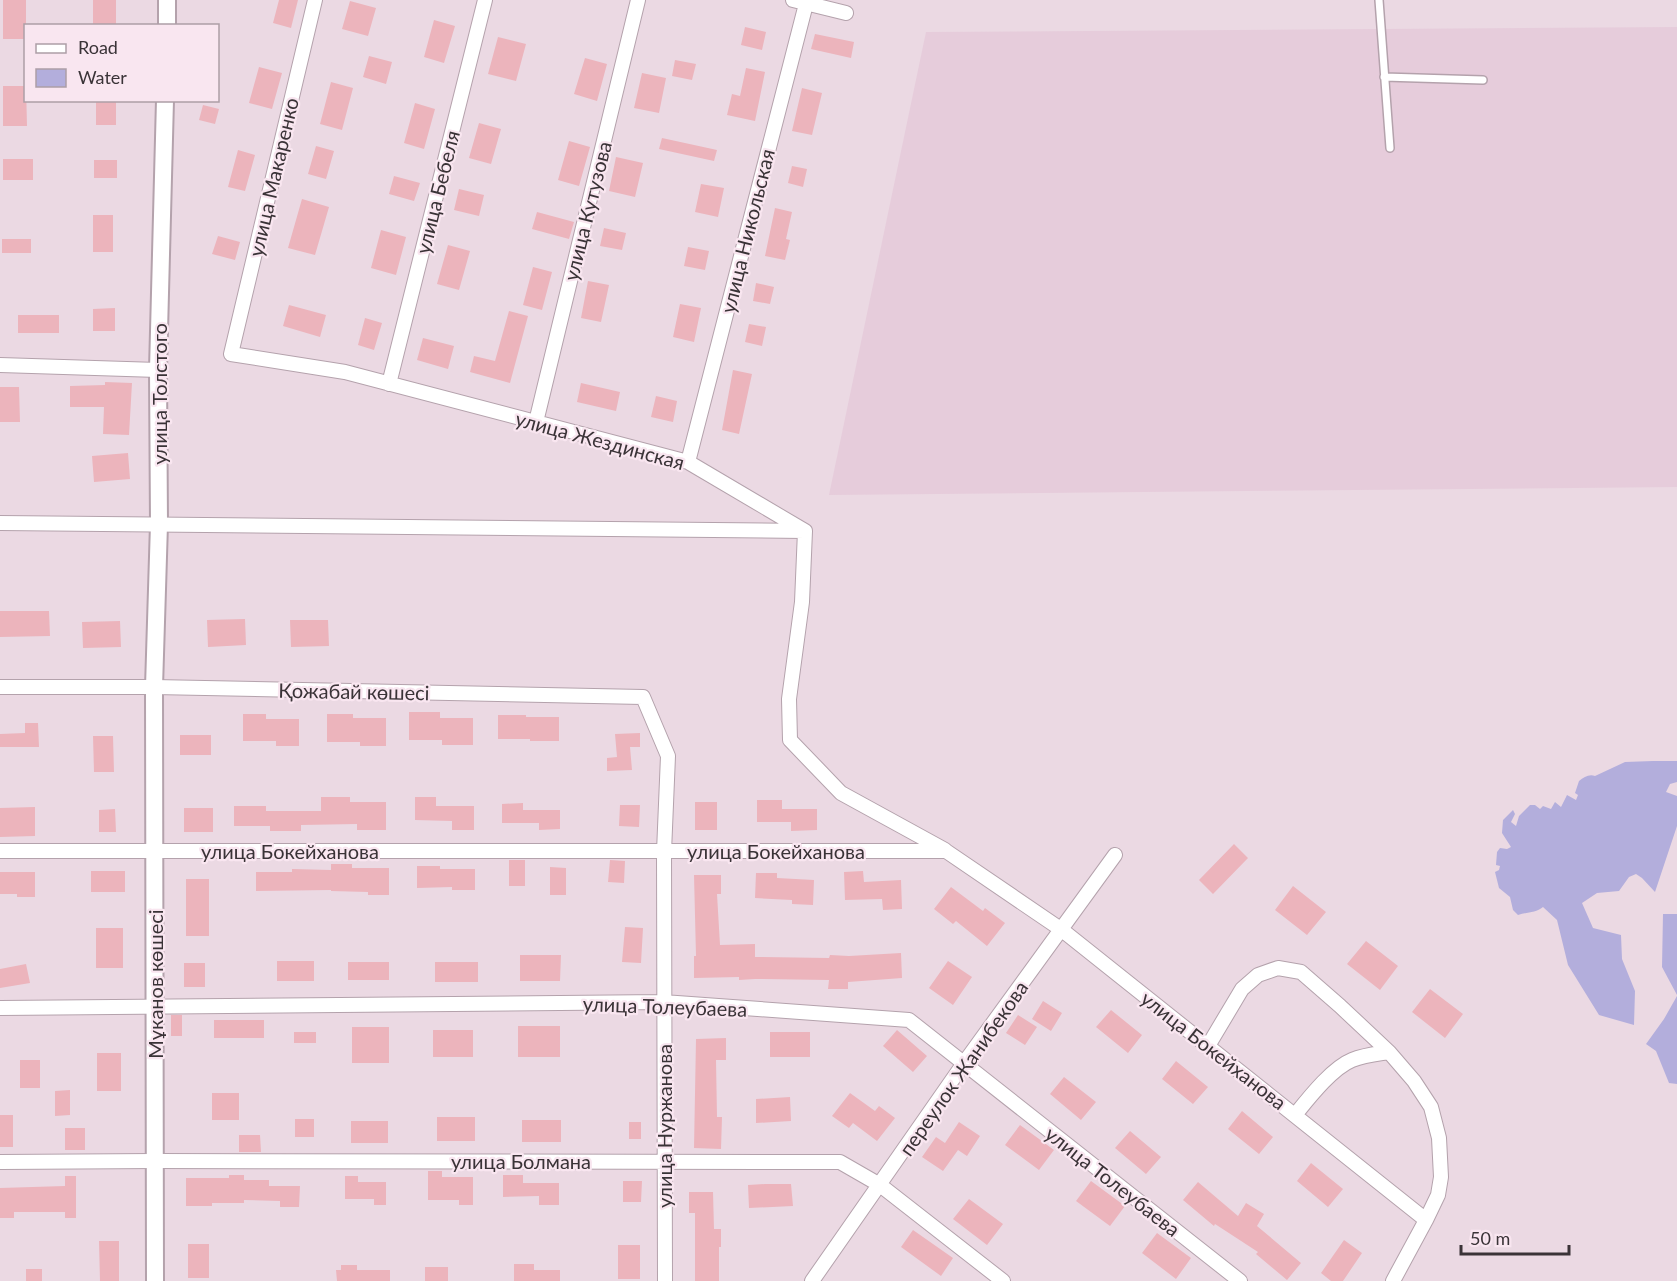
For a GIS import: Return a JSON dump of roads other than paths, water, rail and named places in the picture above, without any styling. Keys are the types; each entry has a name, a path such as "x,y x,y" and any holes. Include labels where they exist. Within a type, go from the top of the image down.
{"street":[{"path":"167,0 167,24"},
{"name":"улица Макаренко","path":"231,354 315,0"},
{"name":"улица Бебеля","path":"389,384 485,0"},
{"name":"улица Кутузова","path":"536,422 638,0"},
{"path":"802,1 846,13"},
{"name":"улица Никольская","path":"688,462 802,1"},
{"name":"улица Толстого","path":"154,687 159,524 158,370 165,102"},
{"name":"улица Жездинская","path":"231,354 345,372 688,462 806,531"},
{"path":"0,365 158,370"},
{"path":"0,523 806,531 802,602 789,699 790,740 841,793 946,851"},
{"name":"Қожабай көшесі","path":"0,687 154,687 643,697 668,756"},
{"name":"Мұканов көшесі","path":"154,687 155,1281"},
{"name":"улица Нуржанова","path":"665,1281 663,1002 664,852 668,756"},
{"name":"улица Бокейханова","path":"0,851 946,851 1062,930 1426,1220"},
{"name":"переулок Жанибекова","path":"812,1281 964,1063 1115,855"},
{"path":"1208,1046 1242,989 1258,975 1278,968 1301,972 1389,1052 1414,1081 1431,1107 1439,1138 1441,1177 1438,1195 1393,1281"},
{"name":"улица Толеубаева","path":"0,1008 663,1002 909,1020 1240,1281"},
{"path":"1295,1115 1323,1082 1349,1061 1389,1052"},
{"name":"улица Болмана","path":"0,1162 840,1162 880,1185 1003,1281"}],"lane":[{"path":"1379,0 1390,148"},
{"path":"1384,77 1483,80"}],"water":[{"path":"1677,761 1677,782 1670,784 1666,792 1677,796 1677,826 1655,892 1636,874 1629,877 1619,891 1597,893 1582,903 1593,928 1621,935 1622,959 1635,991 1634,1025 1599,1015 1568,965 1557,920 1543,907 1518,915 1513,910 1510,897 1499,888 1495,872 1500,866 1496,865 1497,852 1500,848 1511,847 1502,833 1503,820 1513,810 1515,814 1511,822 1516,826 1519,816 1530,805 1535,805 1540,809 1543,806 1551,809 1555,802 1561,807 1567,795 1576,800 1578,795 1575,793 1579,781 1585,777 1595,776 1625,762"},
{"path":"1663,914 1677,914 1677,995 1662,967"},
{"path":"1677,996 1677,1084 1669,1083 1656,1051 1646,1044"}]}
